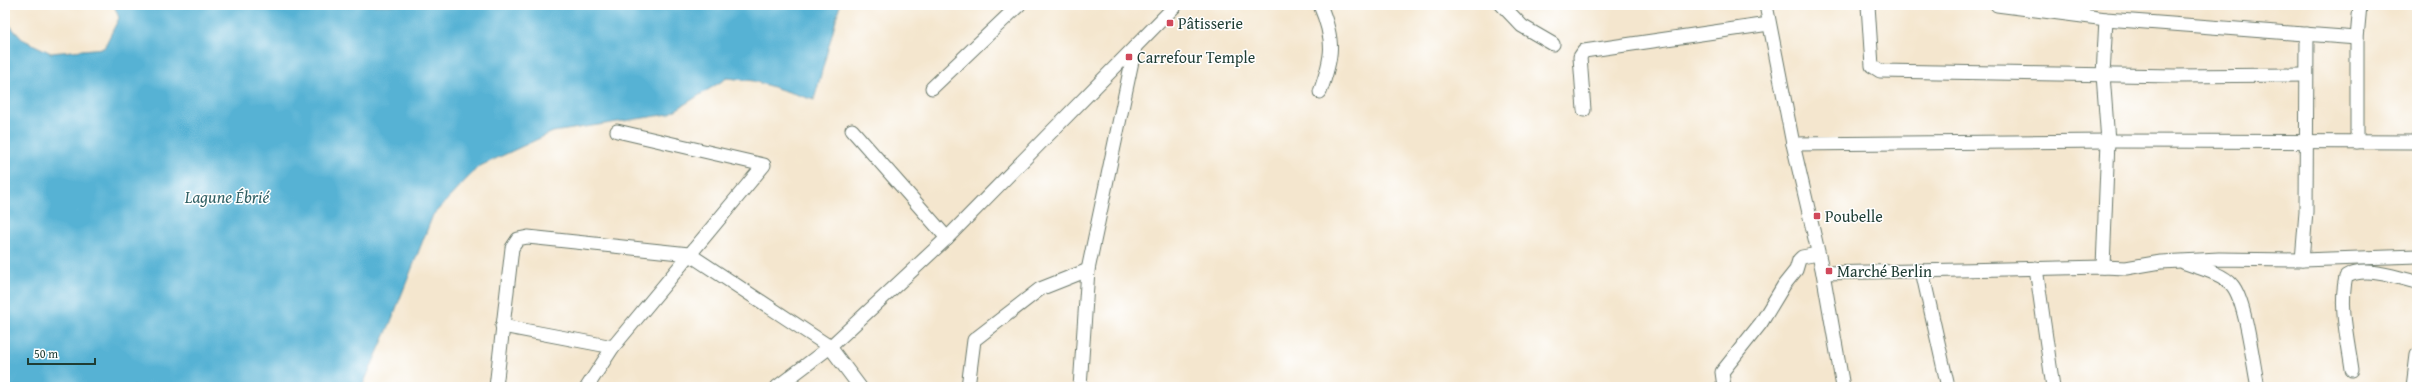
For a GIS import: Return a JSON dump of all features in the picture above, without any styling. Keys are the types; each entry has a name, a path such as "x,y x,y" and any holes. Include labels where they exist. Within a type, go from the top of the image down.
{"street":[{"path":"932,88 1019,5"},
{"path":"778,387 830,347 947,238 1176,5"},
{"path":"1320,5 1332,37 1330,66 1320,92"},
{"path":"1502,5 1522,26 1553,44"},
{"path":"1766,5 1793,144 1823,273 1843,387"},
{"path":"1868,5 1872,66 1880,71 2103,75 2306,74"},
{"path":"1997,5 2078,10 2106,19 2358,38"},
{"path":"2357,142 2358,38 2360,5"},
{"path":"2103,267 2108,141 2103,75 2106,19"},
{"path":"1584,110 1580,57 1584,51 1769,24"},
{"path":"2302,260 2306,212 2305,141 2307,34"},
{"path":"1080,387 1088,270 1135,47"},
{"path":"852,130 947,238"},
{"path":"587,387 613,347 764,165 618,131"},
{"path":"1793,144 2108,141 2417,142"},
{"path":"496,387 512,248 518,239 528,237 690,254 830,347 860,387"},
{"path":"1724,387 1722,372 1761,323 1779,293 1796,270 1799,260 1802,257 1818,254"},
{"path":"1823,273 2036,268 2126,268 2181,261 2219,259 2302,260 2417,256"},
{"path":"2181,261 2218,276 2232,285 2240,300 2258,387"},
{"path":"2036,268 2053,387"},
{"path":"968,387 974,340 1040,289 1088,270"},
{"path":"1922,271 1948,387"},
{"path":"2352,370 2344,293 2346,277 2352,273 2362,272 2417,282"},
{"path":"502,326 613,347"},
{"path":"2413,387 2417,355"}],"water":[{"name":"Lagune Ébrié","path":"114,5 840,5 814,100 754,81 727,78 669,114 553,132 478,167 433,215 390,324 362,387 5,387 5,20 22,39 51,53 104,48 119,18"}],"place":[{"name":"Pâtisserie","path":"1170,23"},
{"name":"Carrefour Temple","path":"1129,57"},
{"name":"Poubelle","path":"1817,216"},
{"name":"Marché Berlin","path":"1829,271"}]}
